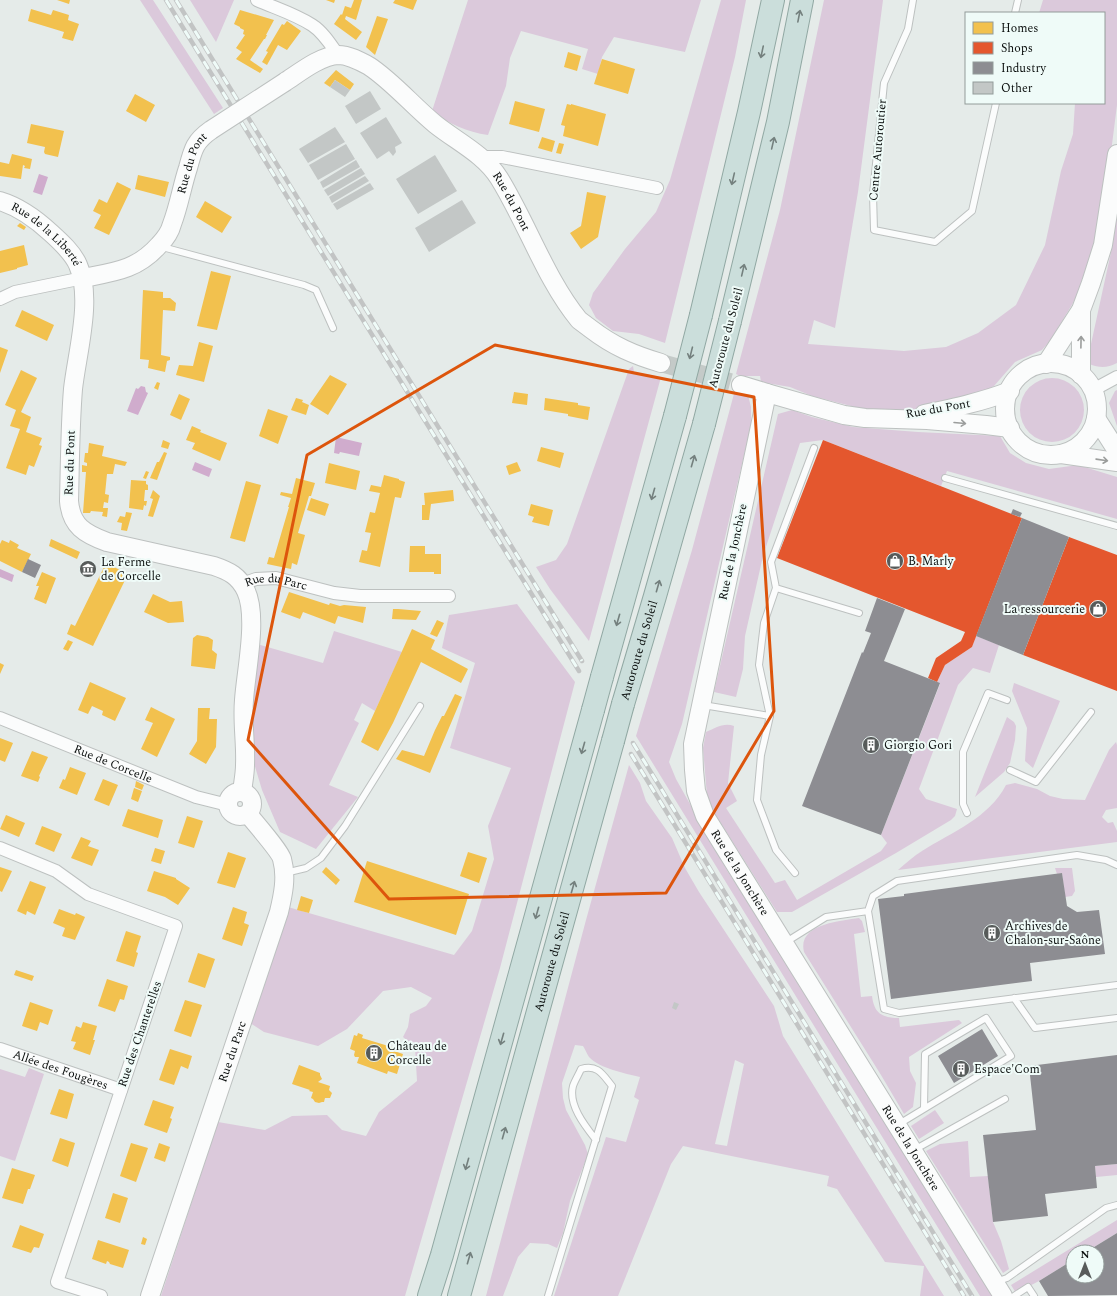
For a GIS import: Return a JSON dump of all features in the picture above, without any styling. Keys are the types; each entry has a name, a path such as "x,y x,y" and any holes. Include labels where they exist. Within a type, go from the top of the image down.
{"highway":[{"path":"429,1296 442,1255 675,416 701,315 749,112 773,0"},
{"name":"Autoroute du Soleil","path":"459,1296 623,704 704,424 778,122 802,0"}],"street":[{"path":"257,0 295,16 313,26 329,42 338,55"},
{"name":"Rue du Pont","path":"242,584 230,572 214,566 107,542 93,537 82,530 74,521 70,512 69,501 72,400 84,308 83,278 128,268 142,261 160,244 172,225 187,171 197,142 202,136 284,82 319,61 338,55 352,58 369,66 434,124 480,157 498,176 519,212 561,294 580,321 602,338 618,347 638,356 661,363"},
{"path":"1046,364 1081,310 1103,245 1117,154"},
{"path":"480,157 502,157 657,188"},
{"name":"Rue de la Liberté","path":"0,201 11,204 40,222 70,252 78,264 83,278"},
{"path":"0,299 15,292 83,278"},
{"path":"1081,310 1081,374"},
{"path":"1046,364 1064,366 1081,374 1093,390 1097,404 1096,418 1091,431 1083,442 1069,451 1051,455 1033,451 1019,441 1010,428 1006,414 1006,405 1010,391 1022,374 1029,369 1046,364"},
{"path":"1093,390 1117,377"},
{"name":"Rue du Pont","path":"741,385 844,415 865,418 927,420 1010,428"},
{"name":"Rue du Pont","path":"865,418 930,412 968,405 1010,391"},
{"name":"Rue de la Jonchère","path":"767,393 693,744 696,791 705,816 999,1289"},
{"path":"1096,418 1117,451"},
{"path":"1060,454 1117,462"},
{"name":"Rue du Parc","path":"242,792 245,764 243,720 244,700 251,615 250,602 242,584 256,579 276,578 334,593 360,596 449,596"},
{"name":"Rue de Corcelle","path":"0,718 196,797 228,805"},
{"path":"242,792 249,795 252,801 252,809 248,814 242,817 233,814 229,809 228,800 233,794 242,792"},
{"name":"Rue du Parc","path":"150,1296 279,912 284,892 282,858 248,814"},
{"name":"Rue des Chanterelles","path":"0,848 56,871 88,894 176,926 57,1282 101,1296"},
{"name":"Allée des Fougères","path":"0,1049 122,1090"}],"lane":[{"name":"Centre Autoroutier","path":"913,0 908,29 884,83 873,194 874,230 935,242 972,211 996,104"},
{"path":"1015,12 1018,0"},
{"path":"160,244 166,248 304,285 316,290 333,328"},
{"path":"795,873 776,850 757,800 761,755 770,716 759,665 764,622 776,588 771,562 814,448"},
{"path":"945,478 1117,526"},
{"path":"776,588 859,613"},
{"path":"967,813 963,804 963,752 988,693 1008,700"},
{"path":"701,705 770,716"},
{"path":"284,874 306,868 321,858 346,826 420,706"},
{"path":"1010,770 1036,782 1091,712"},
{"path":"1117,865 1106,860 1076,855 897,881 873,896 868,911 884,1009 899,1012 1117,985"},
{"path":"785,943 826,917 868,911"},
{"path":"1014,998 1035,1028 1117,1018"},
{"path":"897,1125 1011,1056 986,1018 925,1054 924,1108"},
{"path":"548,1296 596,1140 612,1086 600,1070 589,1066 582,1069 573,1086 573,1101 582,1121 596,1140"},
{"path":"913,1151 1005,1099"},
{"path":"999,1289 1007,1278 1106,1208 1117,1205"},
{"path":"1014,1296 1028,1287 1034,1296"}],"highlighted area":[{"path":"495,345 754,397 774,711 666,893 389,899 248,740 307,455"}],"shaded area":[{"path":"140,0 153,0 223,108 214,114"},
{"path":"190,0 234,0 216,42"},
{"path":"468,0 701,0 685,52 614,37 602,57 598,74 582,69 588,49 521,31 510,58 506,86 488,135 458,127 432,111"},
{"path":"721,0 746,0 735,57 665,343 639,334 613,331 596,318 589,305 593,293 625,249 656,212 670,180"},
{"path":"824,0 883,0 858,192 835,328 814,320 808,344 904,351 946,347 978,333 1016,305 1045,245 1061,171 1073,134 1075,104 1105,104 1105,12 1039,12 1043,0 1117,0 1117,105 1101,231 1087,274 1073,303 1050,341 1042,350 1015,362 994,386 982,392 918,411 888,412 855,407 812,396 790,387 761,382 760,376 740,376 736,374 780,210"},
{"path":"39,174 48,177 42,195 33,192"},
{"path":"1117,213 1117,363 1107,367 1100,367 1089,364 1091,344 1113,243"},
{"path":"633,366 634,372 661,377 589,641 550,589 536,567 556,560 567,544 629,369"},
{"path":"1046,378 1058,378 1075,387 1082,398 1084,410 1082,422 1075,433 1058,442 1046,442 1034,437 1025,428 1020,416 1020,404 1025,392 1034,383"},
{"path":"141,386 145,387 146,392 148,393 138,415 127,411 136,388 138,389"},
{"path":"735,390 748,395 751,407 751,425 682,724 669,762 676,779 728,872 827,1025 996,1296 980,1296 636,736 692,550"},
{"path":"1117,390 1117,426 1109,403"},
{"path":"792,410 812,417 853,427 1000,436 1010,453 1026,463 1049,469 1078,465 1117,477 1117,519 947,471 941,486 823,440 800,443 763,556 745,636 743,669 736,697 714,692 778,414"},
{"path":"336,437 362,443 359,456 340,452 339,454 334,453"},
{"path":"195,462 212,469 209,477 192,470"},
{"path":"0,569 14,575 12,582 0,577"},
{"path":"517,604 575,682 500,968 405,1296 161,1296 218,1122 265,1130 292,1116 327,1115 342,1130 366,1136 379,1112 417,1081 415,1047 403,1037 408,1027 410,1014 426,1006 432,998 411,987 383,991 347,1029 318,1046 264,1032 250,1023 288,907 454,955 472,931 494,859 488,826 511,768 450,748 475,663 442,648 449,615"},
{"path":"334,631 402,652 375,711 362,703 354,720 359,723 329,785 358,797 316,849 280,832 262,790 253,760 251,722 257,644 323,663"},
{"path":"976,636 999,645 990,673 973,668 958,685 919,789 926,799 957,809 955,816 951,820 896,853 792,912 777,912 715,814 707,796 703,748 706,732 723,725 734,726 728,783 737,801 726,808 775,883 785,880 797,900 881,851 887,843 881,835 940,684 937,682 945,665 972,647"},
{"path":"1014,683 1060,701 1033,768 1025,761 1027,728 1012,691"},
{"path":"1007,717 1014,722 1016,726 1015,740 1010,763 1004,772 975,797"},
{"path":"1116,742 1117,808 1106,810 1102,817 1108,823 1113,822 1117,831 1117,842 898,870 919,853 980,815 999,797 1006,785 1015,783 1037,789 1050,796 1063,799 1085,800 1109,750"},
{"path":"629,765 640,783 646,801 672,838 685,868 699,892 774,1006 783,1036 944,1296 920,1296 924,1266 885,1262 837,1189 827,1186 829,1176 683,1146 671,1164 618,1296 554,1296 606,1137 626,1142 639,1100 634,1097 640,1077 600,1065 589,1057 583,1046 575,1045 562,1083 563,1098 566,1110 585,1145 588,1154 570,1201 563,1233 557,1248 548,1244 530,1243 518,1257 503,1296 486,1296 586,920","holes":["735,1060 744,1064 727,1146 715,1144"]},
{"path":"1055,868 1072,868 1075,891 1072,896 1065,897 1062,873 1057,874"},
{"path":"859,918 862,921 865,932 854,934 861,997 872,996 877,1010 884,1016 899,1018 900,1027 959,1020 962,1023 909,1057 910,1071 916,1083 913,1107 904,1114 804,952 804,943 807,935 813,930 831,923"},
{"path":"29,1068 44,1074 15,1161 0,1156 0,1069 25,1077"},
{"path":"935,1110 944,1123 919,1139 911,1126"},
{"path":"968,1141 970,1177 988,1176 993,1222 1001,1241 1009,1269 1003,1273 926,1151 940,1144"},
{"path":"1117,1164 1117,1175 1096,1177 1095,1166"},
{"path":"1117,1220 1117,1233 1099,1244 1078,1244"},
{"path":"1065,1252 1065,1265 1039,1281 1016,1293 1011,1285"}],"building: Homes":[{"path":"57,0 70,0 69,4"},
{"path":"326,0 335,0 334,3"},
{"path":"354,0 362,0 356,20 346,16 345,19 362,32 356,40 334,24 341,14 342,15 345,6 351,8"},
{"path":"395,0 417,0 413,10 393,3"},
{"path":"31,9 51,15 53,10 69,15 68,20 79,24 73,41 62,38 64,32 28,21"},
{"path":"240,10 274,20 265,39 250,60 263,69 260,73 236,59 242,52 236,48 245,35 243,34 244,30 234,24"},
{"path":"377,16 388,19 375,55 366,47"},
{"path":"287,21 301,31 287,50 278,45 267,65 262,62 268,52 266,51 282,24 284,25"},
{"path":"568,52 581,56 577,71 564,67"},
{"path":"602,59 635,69 628,94 594,84"},
{"path":"336,70 354,84 350,90 335,80 330,87 324,83"},
{"path":"135,94 155,105 146,122 126,111"},
{"path":"515,101 545,109 539,132 509,124"},
{"path":"567,104 606,114 598,146 563,136 565,126 561,125"},
{"path":"31,124 64,131 58,157 45,154 45,147 27,143"},
{"path":"542,137 555,141 552,152 538,148"},
{"path":"559,143 564,144 561,154 556,153"},
{"path":"12,154 32,159 30,169 24,168 25,166 23,165 21,179 0,176 0,162 9,164"},
{"path":"138,175 169,182 165,197 135,189"},
{"path":"117,182 131,189 109,235 94,228 101,215 93,211 99,199 107,203"},
{"path":"587,192 606,196 598,237 581,249 570,233 581,226"},
{"path":"205,201 232,217 222,233 196,217"},
{"path":"20,223 26,227 24,230 17,226"},
{"path":"24,245 28,265 0,273 0,251"},
{"path":"211,271 231,276 217,330 197,326"},
{"path":"143,290 163,292 163,298 170,298 176,303 175,311 163,310 161,355 170,357 170,360 167,361 165,372 148,368 149,360 140,359"},
{"path":"22,310 54,325 47,341 15,326"},
{"path":"199,342 213,346 204,382 176,375 179,365 193,366"},
{"path":"0,347 8,350 0,373"},
{"path":"21,370 37,378 21,412 31,417 26,432 42,438 39,445 42,446 34,467 29,465 26,475 6,468 20,429 10,426 16,410 5,405"},
{"path":"330,375 347,384 328,415 310,404"},
{"path":"157,382 160,383 158,390 154,388"},
{"path":"514,392 528,394 527,405 512,403"},
{"path":"179,394 190,399 181,420 170,415"},
{"path":"296,398 303,400 302,402 309,405 306,415 291,410"},
{"path":"545,398 578,403 578,405 590,407 588,420 568,416 568,414 544,410"},
{"path":"268,409 288,416 278,444 259,436"},
{"path":"192,426 201,430 200,432 227,443 220,461 192,449 195,443 186,440"},
{"path":"163,440 170,443 168,449 161,447"},
{"path":"89,443 104,446 102,456 127,462 125,466 115,464 113,474 107,474 105,494 109,495 108,503 104,502 103,508 108,508 107,517 102,516 103,512 91,511 90,513 83,513 86,472 82,472 82,465 87,466 87,463 84,462 85,453 88,453"},
{"path":"541,447 564,453 560,468 537,461"},
{"path":"164,452 167,453 157,480 150,478 157,462 159,462"},
{"path":"517,462 521,471 509,475 506,466"},
{"path":"329,463 360,471 356,490 325,483"},
{"path":"146,471 149,472 146,479 143,478"},
{"path":"384,475 405,482 401,498 395,497 380,567 359,562 362,550 367,551 371,533 365,532 370,512 375,513 380,493 369,491 371,485 381,487"},
{"path":"296,478 315,483 311,496 309,496 298,533 305,535 297,565 292,563 291,569 267,564 269,557 274,558 291,498 280,495 281,492 292,494"},
{"path":"131,480 146,481 146,484 148,485 148,490 145,490 144,501 147,501 146,506 144,505 143,510 129,508"},
{"path":"246,481 261,485 245,542 230,538"},
{"path":"153,490 160,496 153,517 148,516 153,499 150,498"},
{"path":"453,490 454,501 431,504 429,520 422,520 422,505 425,505 424,493"},
{"path":"311,498 329,504 325,516 307,510"},
{"path":"531,504 553,510 549,526 532,522 534,517 528,515"},
{"path":"126,512 132,513 127,531 121,530 122,523 117,522 120,516 125,517"},
{"path":"51,539 80,552 77,559 49,546"},
{"path":"2,540 9,543 10,540 19,545 17,548 31,554 22,572 0,561 0,544"},
{"path":"410,546 425,546 425,554 441,554 441,574 434,574 434,572 409,572"},
{"path":"106,563 128,574 93,646 67,634 71,624 75,626"},
{"path":"42,572 56,578 46,604 34,599 39,586 36,586"},
{"path":"289,592 329,605 330,603 340,606 366,607 363,623 338,616 335,624 303,612 300,619 281,612"},
{"path":"153,594 170,602 182,601 184,622 168,623 144,612"},
{"path":"393,609 421,611 416,620 392,619"},
{"path":"437,620 444,623 437,637 430,634"},
{"path":"412,629 435,640 431,649 468,669 461,683 421,662 393,723 378,751 361,742"},
{"path":"197,635 208,637 213,640 212,650 217,654 215,669 191,666 193,638"},
{"path":"68,640 73,642 68,651 63,649"},
{"path":"0,663 4,665 0,674"},
{"path":"90,682 126,698 115,721 102,715 103,711 92,706 88,714 78,710"},
{"path":"455,694 462,697 430,773 396,759 402,750 424,756 442,716 444,716"},
{"path":"151,707 175,719 157,757 141,749 153,723 145,720"},
{"path":"198,708 210,708 209,719 217,719 216,747 206,764 189,754 197,741"},
{"path":"0,738 13,743 5,762 0,760"},
{"path":"32,751 48,757 39,776 38,782 21,776"},
{"path":"70,767 86,773 77,795 59,788 63,779 65,780"},
{"path":"103,779 118,785 109,806 94,800"},
{"path":"136,781 144,785 142,790 135,787"},
{"path":"134,788 142,791 138,802 131,799"},
{"path":"128,809 163,820 158,838 122,826"},
{"path":"6,815 25,823 19,837 0,829"},
{"path":"187,816 203,821 194,848 178,843"},
{"path":"42,826 62,834 54,852 35,844"},
{"path":"81,837 91,841 88,846 99,850 92,866 71,858"},
{"path":"155,848 165,851 161,864 151,861"},
{"path":"228,852 246,858 235,888 217,883"},
{"path":"468,852 487,858 479,883 460,876"},
{"path":"367,861 469,894 456,935 354,902"},
{"path":"0,867 12,871 2,892 0,891"},
{"path":"326,867 340,880 336,885 322,872"},
{"path":"154,871 176,878 190,888 178,905 165,897 147,891"},
{"path":"30,881 46,887 35,915 27,911 26,915 17,911"},
{"path":"301,896 313,900 309,913 297,910"},
{"path":"233,907 247,912 244,923 249,925 242,946 222,939"},
{"path":"59,909 85,917 75,940 62,936 65,928 53,923"},
{"path":"126,931 141,936 136,952 138,953 134,967 116,961"},
{"path":"198,953 215,959 205,988 188,982"},
{"path":"16,970 34,976 32,981 14,975"},
{"path":"107,979 128,986 124,1000 120,999 115,1012 98,1006"},
{"path":"185,1000 202,1005 191,1037 174,1031"},
{"path":"30,1002 53,1010 48,1025 40,1022 37,1031 22,1026"},
{"path":"83,1022 97,1026 93,1040 95,1040 90,1055 73,1049 76,1042 71,1041 76,1026 81,1028"},
{"name":"Château de Corcelle","path":"358,1033 363,1035 362,1038 395,1048 394,1051 403,1054 397,1074 388,1071 387,1074 357,1063 359,1057 355,1057 355,1051 350,1049 354,1035 357,1036"},
{"path":"170,1049 192,1056 188,1069 181,1066 174,1085 159,1080"},
{"path":"299,1065 320,1073 322,1079 318,1082 330,1086 329,1090 332,1093 330,1098 325,1098 324,1102 315,1102 311,1098 313,1092 292,1084"},
{"path":"59,1089 74,1094 67,1119 50,1114"},
{"path":"153,1100 174,1107 167,1133 144,1125"},
{"path":"60,1138 75,1143 68,1167 52,1161"},
{"path":"131,1143 148,1148 136,1182 120,1176"},
{"path":"159,1143 170,1147 165,1162 154,1158"},
{"path":"12,1168 35,1175 23,1204 2,1198"},
{"path":"113,1193 128,1198 120,1223 105,1218"},
{"path":"20,1225 44,1234 39,1248 34,1247 31,1253 12,1247"},
{"path":"143,1237 147,1239 145,1245 141,1244"},
{"path":"98,1240 129,1250 123,1268 110,1264 107,1261 106,1264 92,1259"}],"building: Shops":[{"name":"B. Marly","path":"823,440 1022,518 972,647 945,665 937,682 928,678 936,658 961,641 965,632 777,558"},
{"path":"1069,537 1117,555 1117,691 1023,655"}],"building: Industry":[{"path":"1013,509 1022,513 1020,517 1011,514"},
{"path":"1022,518 1069,537 1023,655 976,636"},
{"path":"28,559 41,565 35,578 22,572"},
{"name":"Giorgio Gori","path":"877,598 905,609 884,661 940,683 881,835 802,806 862,652 863,653 871,633 865,631"},
{"name":"Archives de Chalon-sur-Saône","path":"1062,873 1067,906 1077,912 1099,910 1105,954 1030,963 1032,981 891,999 878,899 904,896 904,894"},
{"name":"Espace'Com","path":"982,1029 998,1056 954,1083 938,1056"},
{"path":"1117,1055 1117,1164 1095,1166 1097,1188 1045,1194 1048,1216 993,1222 983,1135 1036,1130 1029,1066"},
{"path":"1117,1233 1117,1295 1048,1296 1039,1281 1065,1265 1065,1284 1105,1284 1105,1244 1099,1244"}],"building: Other":[{"path":"335,80 350,90 345,97 330,87"},
{"path":"370,91 381,109 356,124 345,106"},
{"path":"386,117 402,143 395,147 396,152 393,156 389,151 377,159 360,133"},
{"path":"335,127 345,142 308,163 299,149"},
{"path":"346,144 355,159 318,180 309,165"},
{"path":"435,155 457,191 418,214 396,179"},
{"path":"356,160 360,167 323,188 320,182"},
{"path":"361,168 365,174 328,196 324,190"},
{"path":"365,176 369,181 332,203 329,197"},
{"path":"370,183 374,189 337,210 333,204"},
{"path":"462,200 476,223 429,252 415,228"},
{"path":"674,1002 679,1004 676,1010 672,1008"}],"tunnel":[{"path":"661,363 741,385"}],"railway":[{"path":"166,0 579,671"},
{"path":"176,0 582,661"},
{"path":"633,743 972,1296"},
{"path":"631,754 964,1296"}],"place":[{"name":"B. Marly","path":"895,561"},
{"name":"La Ferme de Corcelle","path":"88,569"},
{"name":"La ressourcerie","path":"1098,609"},
{"name":"Giorgio Gori","path":"871,745"},
{"name":"Archives de Chalon-sur-Saône","path":"992,933"},
{"name":"Château de Corcelle","path":"374,1053"},
{"name":"Espace'Com","path":"961,1069"}]}
